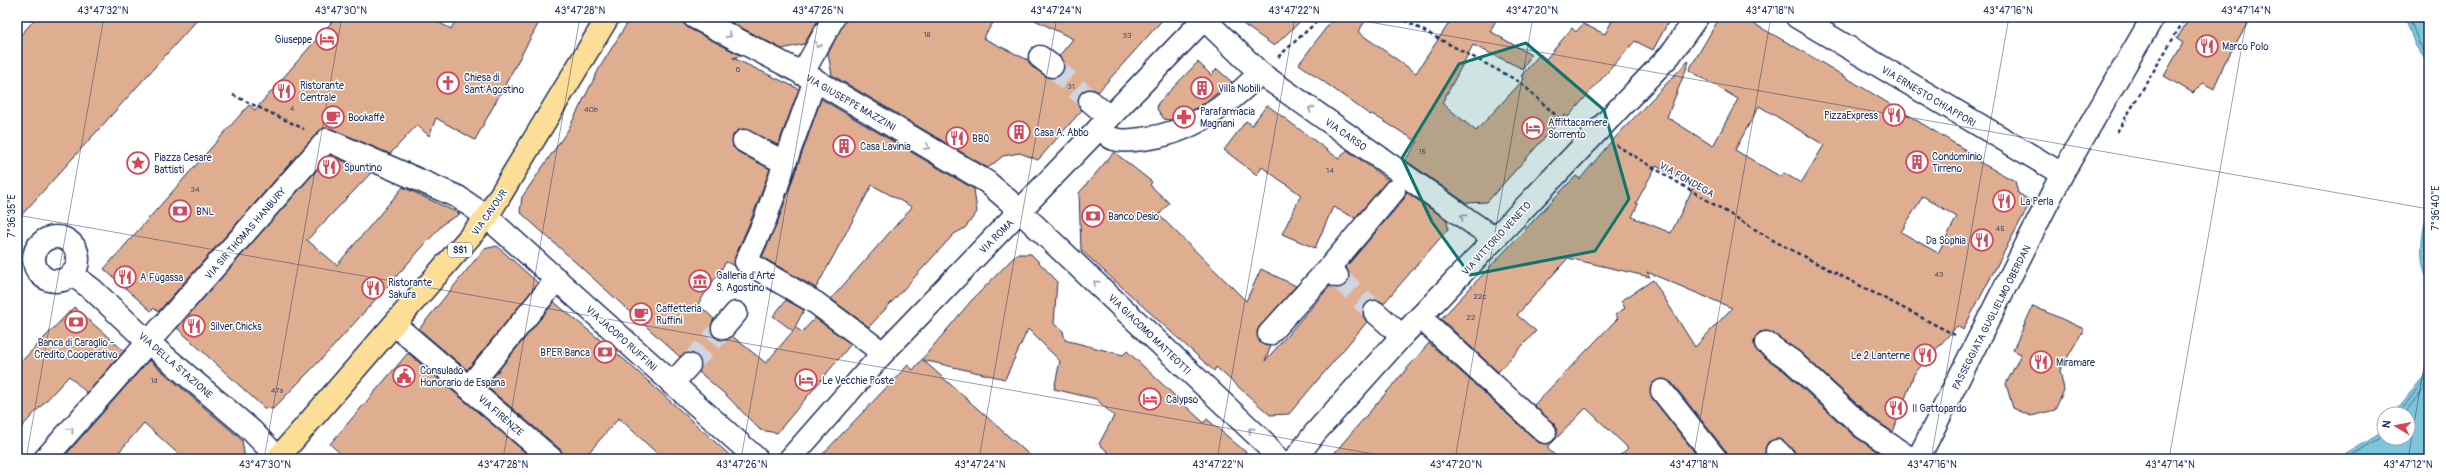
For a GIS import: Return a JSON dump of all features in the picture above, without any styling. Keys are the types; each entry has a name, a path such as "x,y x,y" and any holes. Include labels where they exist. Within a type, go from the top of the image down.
{"main road":[{"name":"VIA CAVOUR","path":"278,459 487,217 608,17"}],"street":[{"name":"VIA GIUSEPPE MAZZINI","path":"694,17 808,77 987,182 1020,211"},
{"path":"834,17 808,77 785,163 765,220 746,262 816,303 883,353"},
{"name":"VIA VITTORIO VENETO","path":"1295,459 1315,433 1402,336 1670,55 1697,17"},
{"name":"VIA ERNESTO CHIAPPORI","path":"1797,17 2062,174"},
{"name":"PASSEGGIATA GUGLIELMO OBERDAN","path":"1918,459 1977,345 2062,174 2153,17"},
{"name":"VIA CARSO","path":"1205,18 1260,73 1495,239"},
{"name":"VIA ROMA","path":"790,459 883,353 1205,18"},
{"path":"1090,100 1105,122 1113,139 1130,140 1172,134 1189,127 1219,109 1240,94 1260,73"},
{"path":"327,140 458,197 487,217"},
{"name":"VIA SIR THOMAS HANBURY","path":"45,459 327,140"},
{"path":"744,141 785,163"},
{"path":"1269,334 1333,272 1394,191"},
{"name":"VIA GIACOMO MATTEOTTI","path":"1020,211 1264,442 1278,459"},
{"name":"VIA JACOPO RUFFINI","path":"487,217 757,459"},
{"name":"VIA DELLA STAZIONE","path":"72,274 93,290 148,342 250,430 278,459"},
{"path":"468,387 557,279"},
{"path":"1375,312 1402,336"},
{"path":"1420,317 1545,432"},
{"name":"VIA FIRENZE","path":"395,325 552,459"},
{"path":"1766,344 1792,361 1863,427 1911,459"},
{"path":"672,384 689,366"},
{"path":"1662,391 1716,459"}],"path":[{"path":"1260,73 1322,17"},
{"name":"VIA FONDEGA","path":"1398,17 1520,82 1563,122 1596,131 1648,166 1776,242 1936,327 1977,345"},
{"path":"2115,134 2186,17"},
{"path":"232,95 327,140"}],"highlighted area":[{"path":"1526,43 1604,110 1629,199 1595,251 1470,275 1432,222 1402,158 1459,64"}],"water":[{"path":"2405,17 2429,17 2429,65 2415,45"},
{"path":"2429,204 2429,283 2423,264 2422,244"},
{"path":"2429,370 2429,459 2338,459 2376,436 2376,446 2416,446 2416,406 2400,406"}],"building":[{"path":"37,17 200,17 17,220 17,39"},
{"path":"336,17 429,17 451,29 457,17 542,17 475,140 436,118 429,136 417,125 390,154 332,129 324,128 318,132 158,312 154,308 151,311 104,269 249,105 255,110"},
{"path":"631,17 682,17 683,23 688,28 742,56 733,58 799,89 778,145 744,129 738,130 733,135 733,147 738,152 770,169 753,215 735,257 735,266 726,262 698,304 714,319 711,326 715,337 721,340 732,336 766,363 796,328 802,332 815,318 851,344 777,433 760,430 726,395 699,372 701,361 698,356 691,353 680,357 520,212 522,197 568,130 600,67"},
{"path":"721,17 820,17 804,44 782,49"},
{"path":"846,17 997,17 983,38 1028,60 1032,67 1051,78 1062,73 1064,61 1059,56 1073,39 1029,17 1165,17 1098,92 1092,89 1081,93 1078,99 1082,110 1038,160 1020,153 1003,156 988,168 832,75 828,54"},
{"path":"1233,17 1305,17 1274,46"},
{"path":"1334,17 1368,17 1358,32 1416,73 1453,17 1498,17 1490,31 1531,55 1523,69 1473,45 1442,103 1476,131 1524,79 1521,76 1540,54 1546,59 1572,28 1576,32 1583,24 1605,34 1614,17 1671,17 1653,50 1635,41 1568,117 1565,115 1487,202 1466,203 1405,160 1418,142 1372,114 1370,115 1299,64"},
{"path":"1720,17 1742,17 1804,52 1972,154 1970,157 2015,181 2018,193 2031,201 1963,330 1957,326 1914,374 1893,432 1871,417 1799,351 1767,331 1760,332 1756,336 1754,342 1759,353 1784,371 1854,436 1884,456 1883,459 1797,459 1794,450 1780,439 1768,442 1765,448 1768,459 1728,459 1726,451 1672,383 1661,379 1651,386 1652,398 1700,459 1616,459 1628,448 1586,408 1547,448 1559,459 1329,459 1429,343 1537,441 1548,444 1557,435 1557,428 1534,405 1618,318 1615,315 1625,308 1621,301 1653,280 1695,347 1732,308 1647,272 1650,277 1568,258 1517,315 1536,331 1498,372 1441,319 1565,187 1576,176 1580,179 1610,143 1688,61 1689,62 1667,117 1713,146 1738,99 1689,70","holes":["1759,106 1824,145 1801,183 1784,173 1781,177 1735,150","1656,166 1694,186 1671,233 1632,217 1638,204 1636,203","1923,196 1957,217 1938,253 1901,232"]},
{"path":"2190,17 2251,17 2224,64 2214,89 2203,83 2193,93 2164,76 2183,43 2177,39"},
{"name":"Villa Nobili","path":"1198,62 1211,75 1217,69 1232,82 1200,106 1170,120 1164,119 1157,109 1158,103"},
{"path":"821,99 974,189 977,212 965,228 954,234 869,327 831,299 912,207 872,185 816,288 762,257 777,224"},
{"path":"1267,105 1339,159 1347,150 1388,180 1355,218 1333,207 1315,248 1282,234 1301,195 1262,167 1257,175 1224,150 1246,121 1252,125"},
{"path":"1114,152 1152,182 1150,185 1169,203 1159,215 1246,301 1261,269 1296,286 1257,331 1260,343 1271,346 1265,361 1330,286 1340,288 1346,285 1349,273 1346,267 1404,199 1406,192 1447,220 1448,229 1384,303 1371,300 1365,304 1363,316 1367,322 1289,414 1270,415 1216,367 1214,371 1081,250 1079,193"},
{"path":"330,155 371,173 307,240 337,265 403,187 460,214 444,223 332,348 273,409 264,408 177,328"},
{"path":"497,246 538,283 467,370 419,329 484,249"},
{"path":"1017,254 1031,254 1057,281 1054,324 1063,331 1065,340 1123,355 1127,351 1204,423 1207,419 1254,459 1116,459 1099,444 1114,416 1096,399 1054,389 1060,361 1028,329 1005,379 923,360 1034,459 818,459 908,365 913,370 971,301"},
{"path":"786,300 804,310 793,331 773,316"},
{"path":"554,302 627,362 734,459 663,459 619,418 583,459 564,459 560,449 486,386"},
{"path":"2033,306 2084,329 2060,370 2064,390 2055,410 2031,416 2013,408 2006,384 2021,354 2013,350"},
{"path":"74,307 124,351 87,393 69,376 17,432 17,366"},
{"path":"408,353 533,459 346,459 330,444"},
{"path":"149,360 242,440 245,459 184,459 144,423 113,459 62,459"}],"tunnel":[{"path":"1052,66 1090,101"},
{"path":"1337,276 1375,312"},
{"path":"689,365 723,328"}],"place":[{"name":"Giuseppe","path":"327,39"},
{"name":"Marco Polo","path":"2207,46"},
{"name":"Chiesa di Sant'Agostino","path":"448,83"},
{"name":"Villa Nobili","path":"1202,88"},
{"name":"Ristorante Centrale","path":"284,91"},
{"name":"PizzaExpress","path":"1894,115"},
{"name":"Bookaffè","path":"333,117"},
{"name":"Parafarmacia Magnani","path":"1184,117"},
{"name":"Affittacamere Sorrento","path":"1533,128"},
{"name":"Casa A. Abbo","path":"1019,132"},
{"name":"BBQ","path":"957,138"},
{"name":"Casa Lavinia","path":"844,146"},
{"name":"Condominio Tirreno","path":"1917,162"},
{"name":"Piazza Cesare Battisti","path":"138,163"},
{"name":"Spuntino","path":"329,167"},
{"name":"La Perla","path":"2004,201"},
{"name":"BNL","path":"180,211"},
{"name":"Banco Desio","path":"1093,216"},
{"name":"Da Sophia","path":"1982,240"},
{"name":"A Fùgassa","path":"125,277"},
{"name":"Galleria d'Arte S. Agostino","path":"700,281"},
{"name":"Ristorante Sakura","path":"373,288"},
{"name":"Caffetteria Ruffini","path":"641,314"},
{"name":"Banca di Caraglio - Credito Cooperativo","path":"76,322"},
{"name":"Silver Chicks","path":"194,326"},
{"name":"BPER Banca","path":"605,352"},
{"name":"Le 2 Lanterne","path":"1925,355"},
{"name":"Miramare","path":"2041,362"},
{"name":"Consulado Honorario de Espana","path":"404,376"},
{"name":"Le Vecchie Poste","path":"806,380"},
{"name":"Calypso","path":"1150,399"},
{"name":"Il Gattopardo","path":"1896,408"}]}
